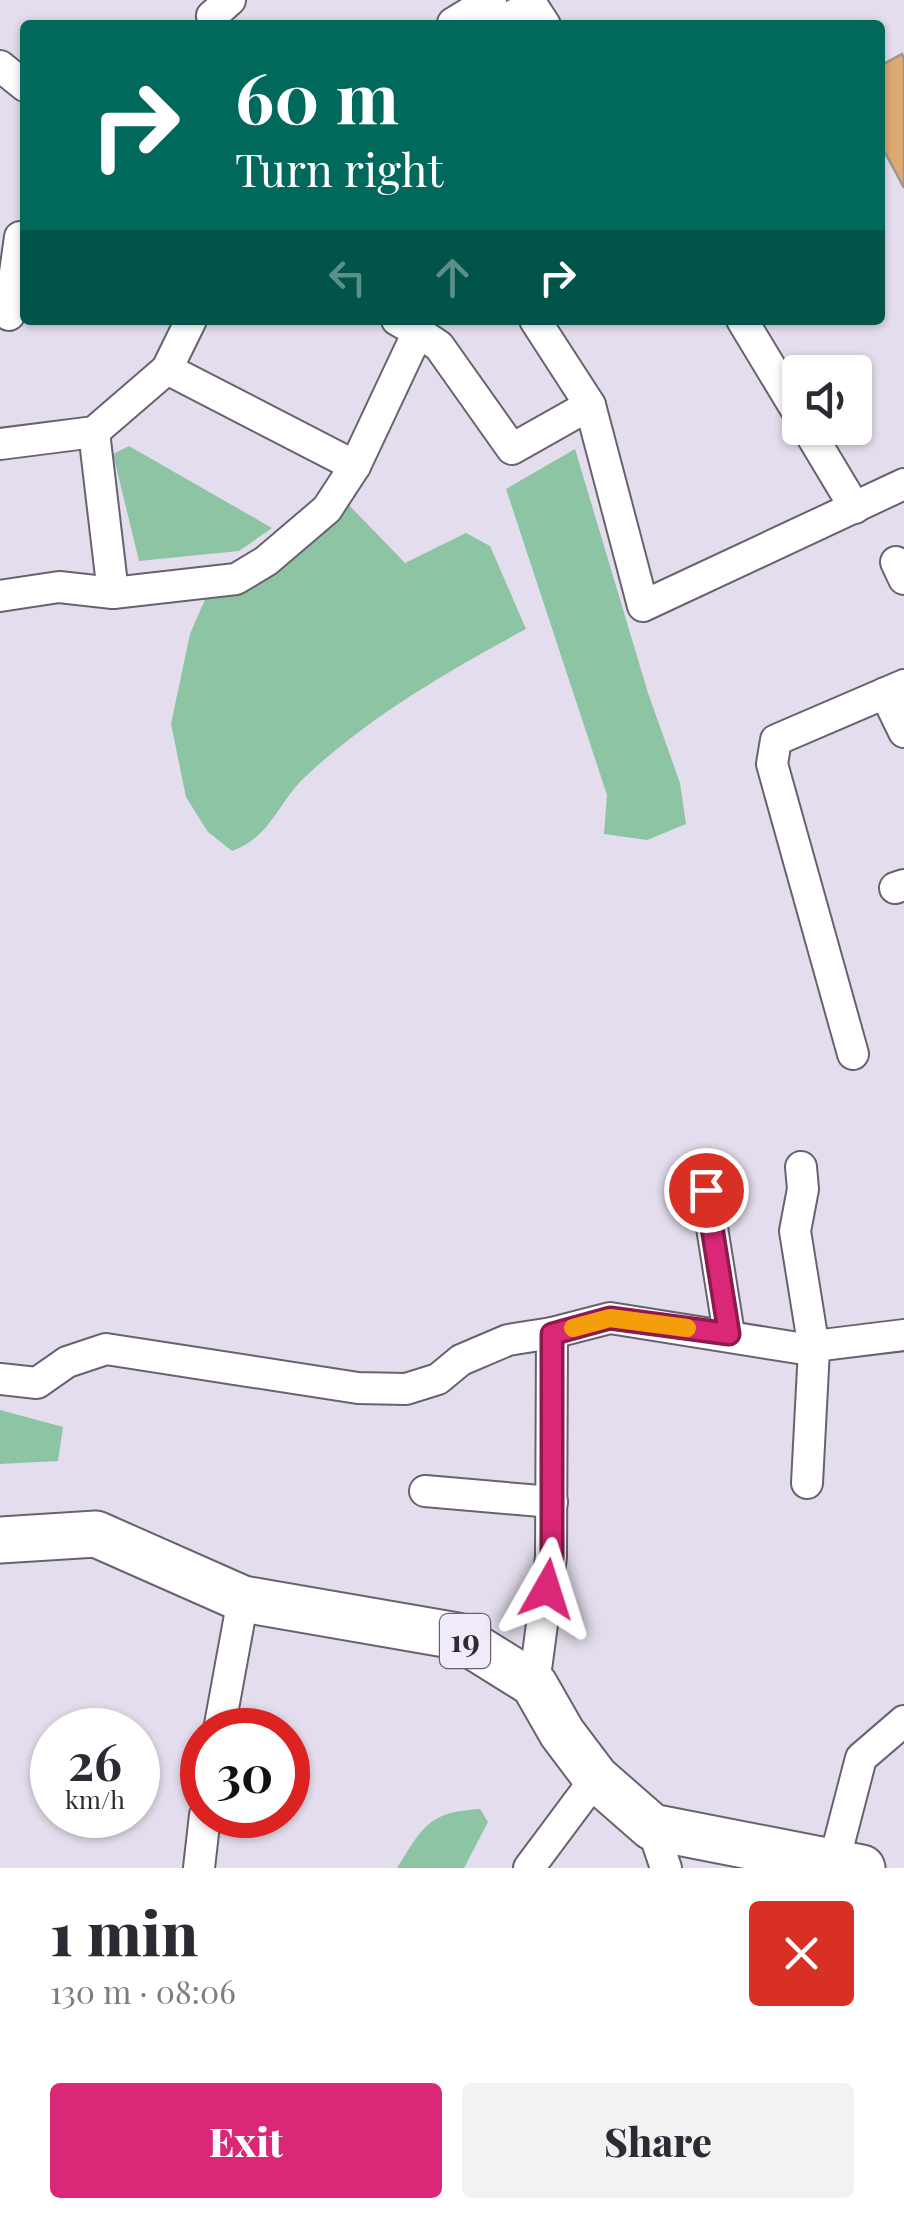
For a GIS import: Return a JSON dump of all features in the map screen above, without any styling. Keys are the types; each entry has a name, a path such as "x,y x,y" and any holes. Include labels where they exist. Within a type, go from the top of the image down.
{"main road":[{"name":"19","path":"0,1540 96,1534 243,1599 457,1636 534,1684 562,1734 659,1848 848,1865"}],"street":[{"path":"213,20 212,16 230,0"},
{"path":"449,16 491,0"},
{"path":"505,20 532,5 542,20"},
{"path":"0,66 20,82"},
{"path":"9,315 15,236"},
{"path":"0,444 94,432 167,369 189,325"},
{"path":"538,325 590,405 643,606 904,484"},
{"path":"745,325 782,386"},
{"path":"0,596 59,588 113,593 236,579 266,561 327,509 355,466 408,326 439,346 512,448 590,405"},
{"path":"167,369 355,466"},
{"path":"94,432 113,593"},
{"path":"817,445 855,508"},
{"path":"853,1054 772,764 776,740 894,688 904,732"},
{"path":"801,1167 803,1189 796,1231 814,1349 807,1483"},
{"path":"706,1190 729,1334"},
{"path":"0,1380 36,1383 66,1362 106,1349 358,1388 406,1389 438,1379 461,1360 508,1340 552,1334 610,1318 814,1349 904,1335"},
{"path":"534,1684 552,1557 552,1334"},
{"path":"425,1491 552,1502"},
{"path":"223,1708 243,1599"},
{"path":"848,1865 861,1758 904,1721"},
{"path":"529,1868 596,1778"},
{"path":"199,1868 202,1838"}],"green space":[{"path":"129,446 272,528 239,551 139,561 113,454"},
{"path":"575,449 648,693 680,783 686,824 647,840 604,834 607,795 506,489"},
{"path":"348,504 405,563 466,533 490,546 526,629 440,678 357,733 296,786 256,837 232,851 208,832 186,797 171,724 190,634 210,588"},
{"path":"0,1410 63,1427 58,1461 0,1464"},
{"path":"480,1809 488,1822 464,1868 397,1868 429,1824 449,1814"}],"building":[{"path":"902,54 904,58 904,188 885,152 885,63"}],"slow traffic":[{"path":"573,1328 610,1318 687,1328"}],"route":[{"path":"547,1589 552,1557 552,1334 610,1318 729,1334 706,1190"}]}
